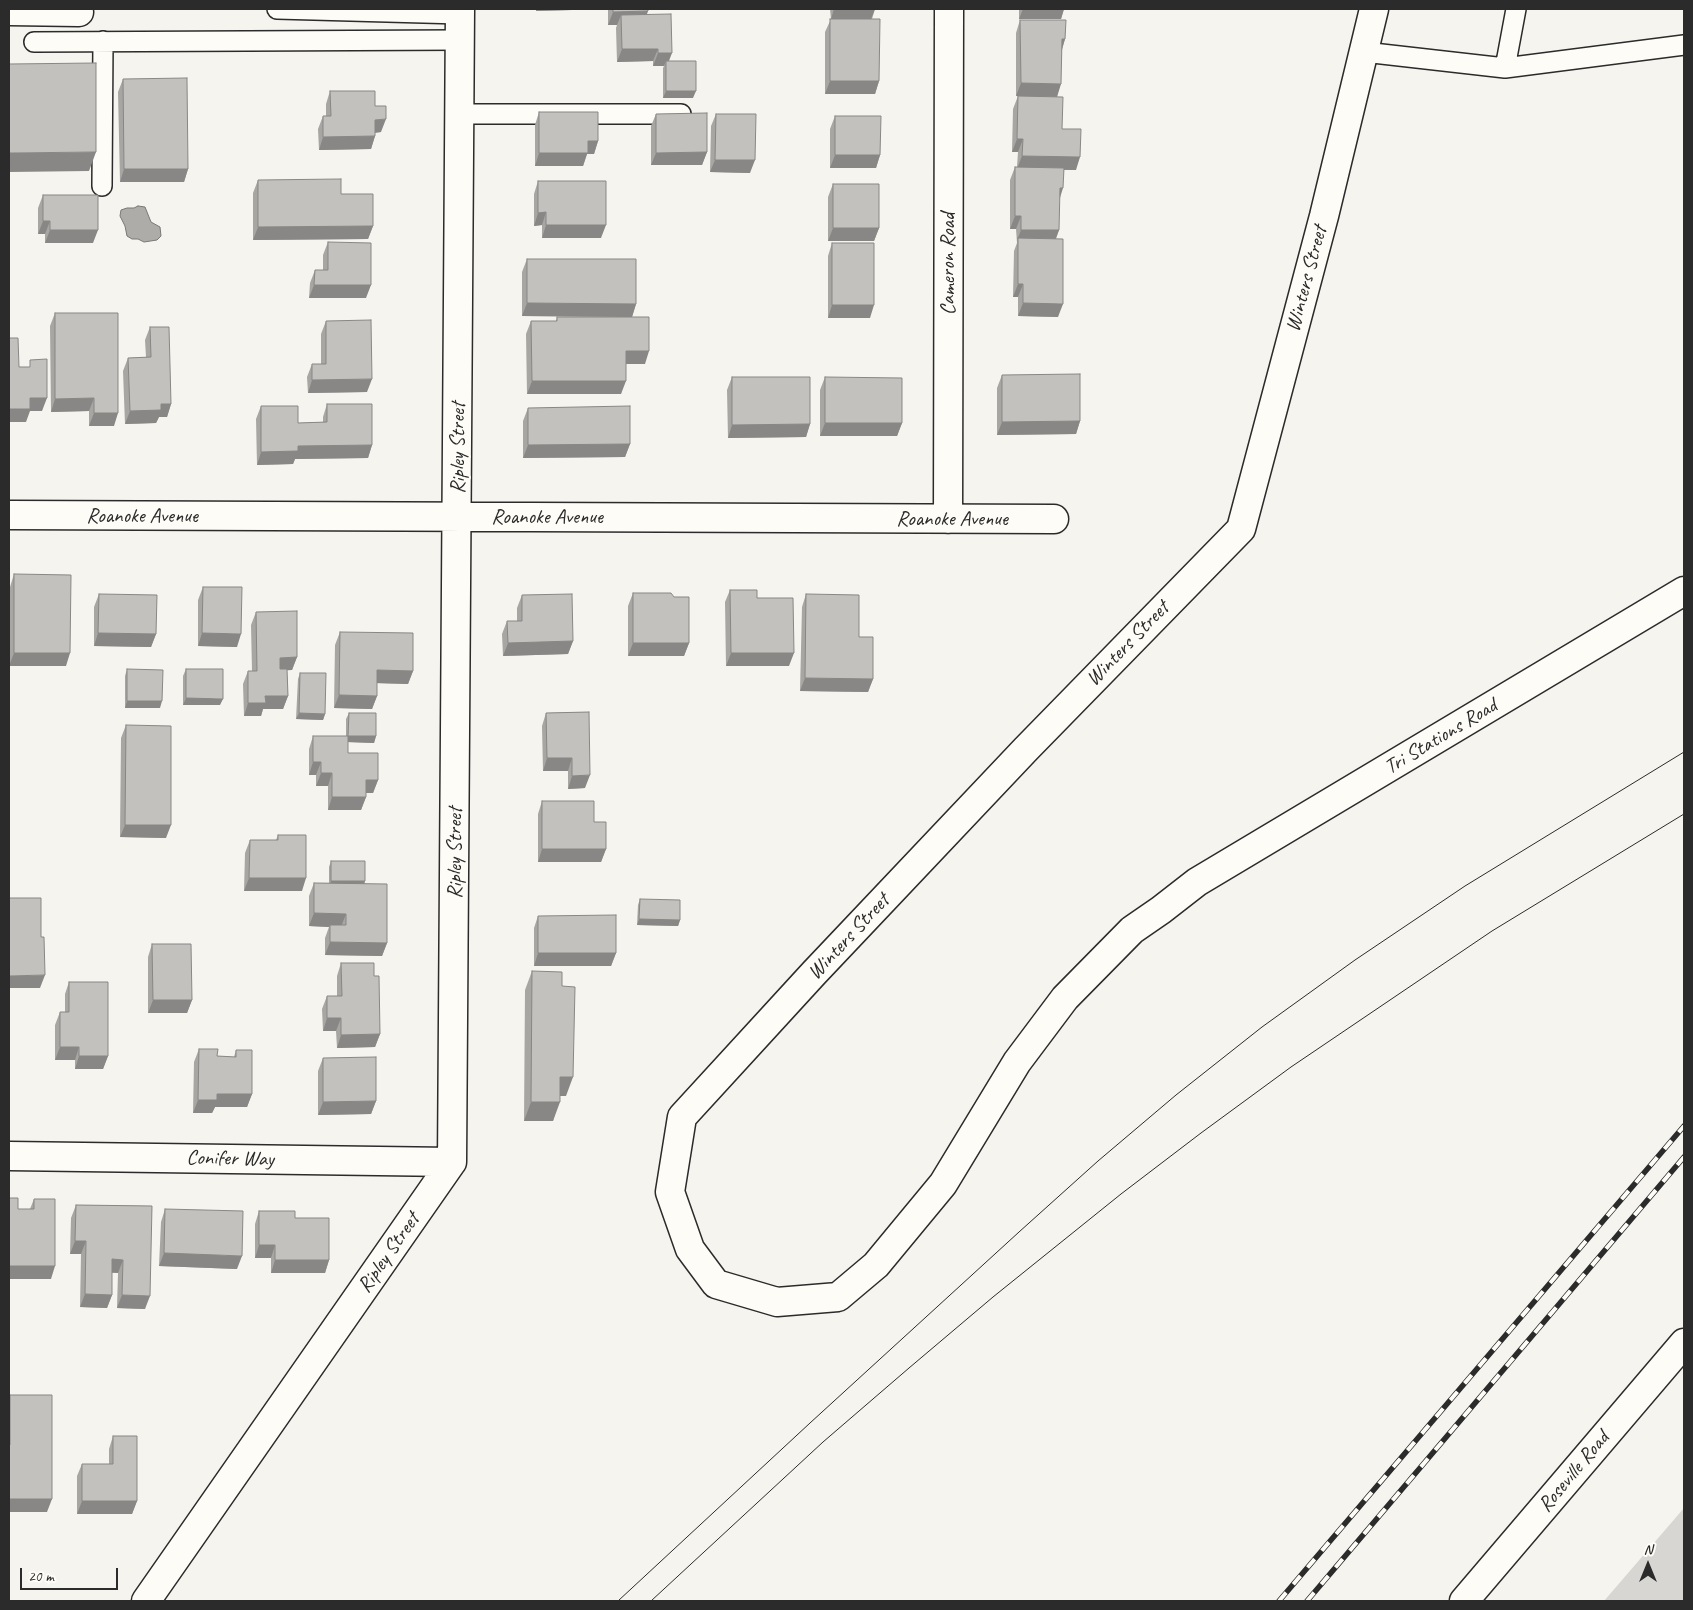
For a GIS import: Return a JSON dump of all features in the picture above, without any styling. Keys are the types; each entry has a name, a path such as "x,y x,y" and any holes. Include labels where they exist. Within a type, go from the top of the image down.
{"street":[{"name":"Cameron Road","path":"948,519 949,9"},
{"name":"Winters Street","path":"1197,882 1162,910 1132,930 1065,998 1017,1062 943,1184 876,1265 838,1297 777,1302 716,1284 690,1249 670,1192 682,1117 814,973 1026,749 1241,529 1324,216 1374,9"},
{"path":"10,10 79,12"},
{"name":"Ripley Street","path":"146,1601 452,1162 460,21"},
{"name":"Roanoke Avenue","path":"9,515 1054,518"},
{"name":"Tri Stations Road","path":"1197,882 1684,591"},
{"name":"Conifer Way","path":"9,1156 452,1162"},
{"name":"Roseville Road","path":"1464,1601 1684,1342"}],"lane":[{"path":"277,9 460,21"},
{"path":"1506,68 1516,9"},
{"path":"34,42 103,42 460,21"},
{"path":"102,186 103,42"},
{"path":"1364,52 1506,68 1684,45"},
{"path":"460,114 698,114"}],"shaded area":[{"path":"138,206 145,207 151,222 160,227 161,236 157,240 144,242 127,236 120,216 121,210"},
{"path":"1684,1508 1684,1601 1604,1601"}],"building":[{"path":"613,9 648,9 648,11 613,12"},
{"path":"671,14 672,53 658,53 658,49 622,49 621,15"},
{"path":"830,19 880,19 879,81 830,81"},
{"path":"1020,20 1066,20 1065,39 1062,39 1061,84 1021,83"},
{"path":"666,61 696,61 696,91 666,91"},
{"path":"96,63 96,152 9,153 9,64"},
{"path":"187,78 188,169 124,169 123,79"},
{"path":"330,91 375,91 375,106 386,106 386,119 375,120 375,136 323,137 323,116 331,116"},
{"path":"1018,96 1063,97 1062,129 1081,129 1080,157 1022,156 1023,139 1017,139"},
{"path":"539,112 598,112 598,141 588,141 588,153 539,153"},
{"path":"707,113 707,152 656,153 656,114"},
{"path":"716,114 756,114 755,160 715,160"},
{"path":"835,116 881,116 880,155 835,155"},
{"path":"1015,167 1064,168 1063,188 1060,188 1059,230 1021,230 1021,216 1015,216"},
{"path":"341,179 341,194 373,194 373,226 258,227 258,180"},
{"path":"538,181 606,181 606,225 546,225 546,212 538,213"},
{"path":"833,184 879,184 879,228 833,228"},
{"path":"43,195 98,195 98,230 50,230 50,221 43,221"},
{"path":"1018,238 1063,239 1063,304 1023,303 1023,284 1018,284"},
{"path":"328,242 371,243 371,285 314,285 315,270 328,270"},
{"path":"832,243 874,243 874,305 832,305"},
{"path":"527,259 636,259 636,304 527,303"},
{"path":"55,313 118,313 118,413 94,413 94,398 55,399"},
{"path":"557,317 649,317 649,351 626,351 626,381 532,381 531,321 557,321"},
{"path":"371,320 372,379 312,380 312,364 326,364 326,321"},
{"path":"150,327 169,327 171,404 161,404 161,410 130,411 128,358 151,357"},
{"path":"9,338 18,338 19,367 30,367 30,360 47,359 47,398 30,398 30,409 9,409"},
{"path":"1080,374 1080,421 1002,422 1002,375"},
{"path":"732,377 810,377 810,424 732,425"},
{"path":"825,377 902,378 902,423 825,423"},
{"path":"327,404 372,404 372,445 298,446 298,451 261,452 261,406 298,406 298,423 327,422"},
{"path":"630,406 630,444 528,445 528,408"},
{"path":"14,574 71,575 70,653 14,653"},
{"path":"203,587 242,587 241,634 202,633"},
{"path":"730,590 757,590 757,598 793,598 794,653 731,653"},
{"path":"633,593 671,593 674,597 689,597 689,643 633,643"},
{"path":"99,594 157,595 156,634 98,633"},
{"path":"572,594 573,641 508,643 507,621 522,621 522,595"},
{"path":"806,594 859,595 859,637 873,637 873,679 805,678"},
{"path":"297,611 297,657 280,658 280,669 287,669 288,696 265,696 266,703 248,703 248,671 257,671 256,612"},
{"path":"340,632 413,633 413,671 377,670 377,696 339,695"},
{"path":"127,669 163,670 162,701 127,701"},
{"path":"186,669 223,669 223,699 186,698"},
{"path":"300,673 326,673 325,714 299,713"},
{"path":"589,712 590,775 572,776 572,758 547,758 546,713"},
{"path":"349,713 376,713 376,736 348,736"},
{"path":"126,725 171,726 171,825 125,825"},
{"path":"313,736 348,736 348,753 378,753 378,780 366,780 366,797 332,797 332,773 321,773 321,762 313,762"},
{"path":"542,801 594,801 594,822 606,822 606,849 542,849"},
{"path":"278,835 306,835 306,878 249,878 250,840 278,840"},
{"path":"331,861 365,861 365,881 331,881"},
{"path":"314,883 387,884 387,943 330,942 330,925 346,925 346,914 314,913"},
{"path":"9,898 41,898 41,937 44,937 45,975 9,976"},
{"path":"640,899 680,900 680,920 639,919"},
{"path":"616,915 616,953 538,953 538,916"},
{"path":"152,944 191,944 192,1000 153,1000"},
{"path":"341,963 374,963 374,976 379,976 380,1034 341,1035 341,1018 327,1018 327,996 342,996"},
{"path":"532,971 562,972 562,986 575,987 573,1077 560,1077 560,1102 531,1102"},
{"path":"69,982 108,982 108,1056 79,1056 79,1047 60,1047 60,1012 69,1012"},
{"path":"199,1049 218,1049 217,1056 236,1057 236,1050 252,1050 252,1094 217,1094 217,1100 198,1100"},
{"path":"376,1057 376,1101 323,1102 323,1058"},
{"path":"9,1198 18,1198 18,1209 34,1209 34,1199 55,1199 55,1266 9,1266"},
{"path":"76,1205 152,1206 150,1296 122,1295 123,1260 112,1259 112,1295 85,1294 86,1241 75,1241"},
{"path":"165,1209 243,1211 242,1256 164,1253"},
{"path":"259,1211 295,1211 295,1218 329,1218 329,1260 275,1260 275,1245 259,1245"},
{"path":"10,1395 52,1395 52,1499 9,1499"},
{"path":"113,1436 137,1436 137,1501 82,1501 82,1464 113,1464"}],"tram line":[{"path":"618,1601 1019,1232 1098,1161 1176,1095 1262,1027 1355,960 1465,886 1684,752"},
{"path":"651,1601 823,1442 909,1368 993,1297 1121,1194 1201,1133 1291,1067 1492,931 1684,814"}],"railway":[{"path":"1279,1601 1684,1126"},
{"path":"1307,1601 1684,1157"}]}
